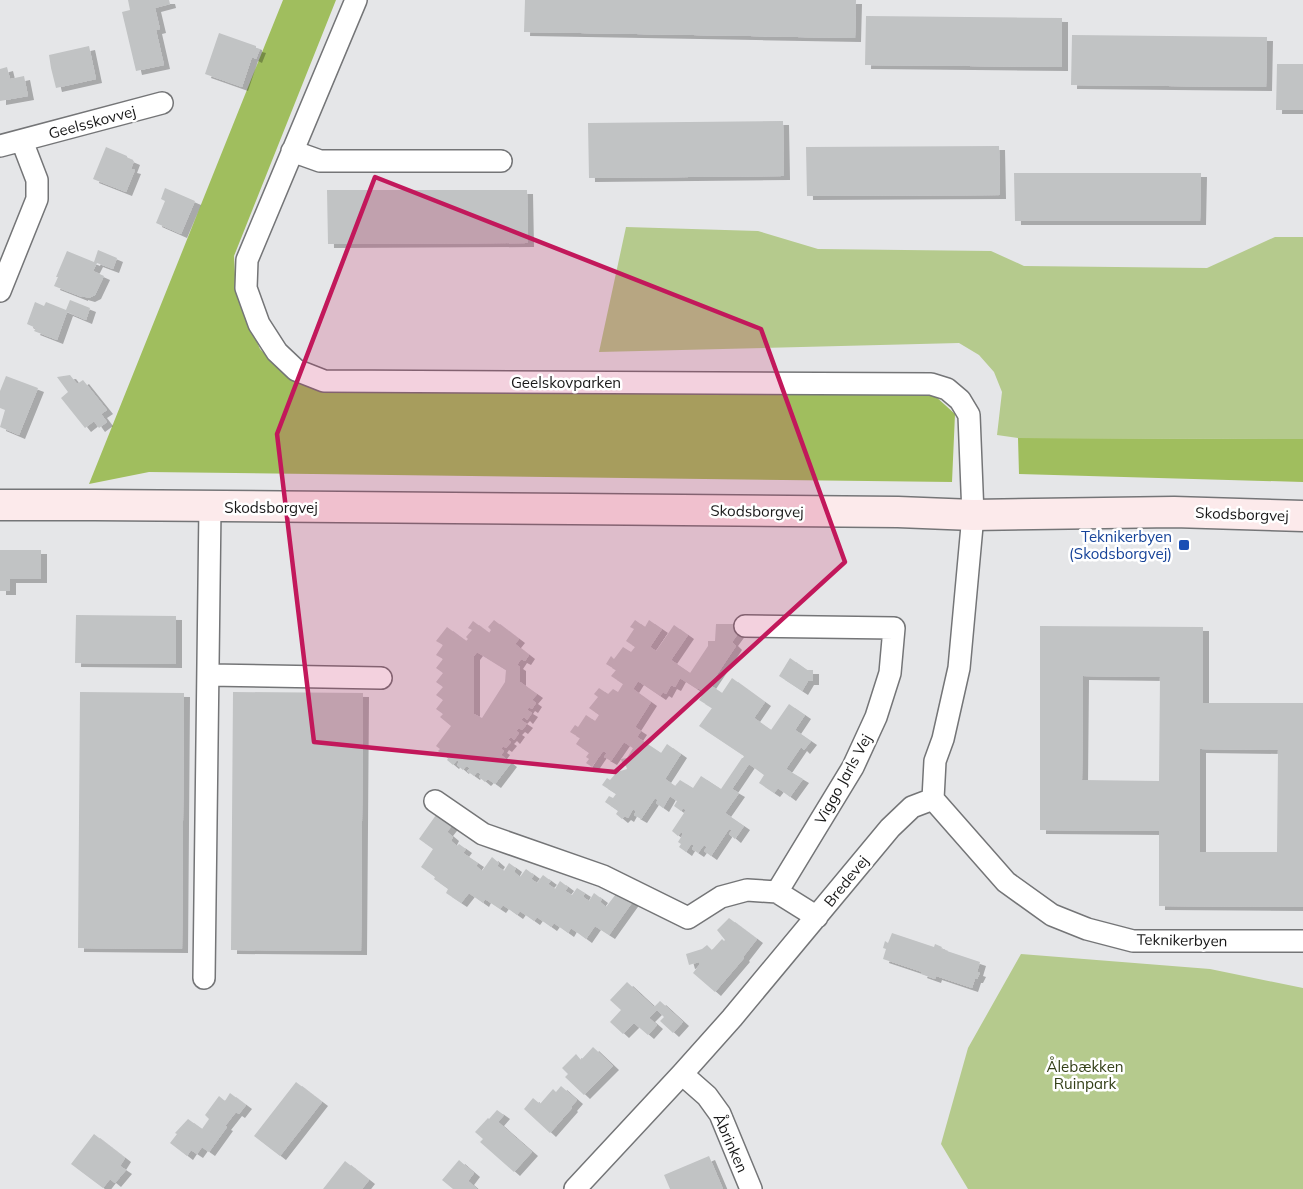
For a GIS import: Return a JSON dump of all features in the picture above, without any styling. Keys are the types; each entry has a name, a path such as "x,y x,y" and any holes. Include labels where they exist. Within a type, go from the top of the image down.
{"street":[{"name":"Geelskovparken","path":"356,0 247,260 246,288 259,324 277,352 296,370 324,381 931,384 947,389 960,400 969,415 973,515"},
{"name":"Geelsskovvej","path":"0,146 162,103"},
{"path":"0,291 37,199 37,180 22,141"},
{"path":"292,151 320,161 501,161"},
{"name":"Skodsborgvej","path":"0,505 973,515 1174,512 1303,516"},
{"name":"Skodsborgvej","path":"204,978 210,507"},
{"path":"933,799 935,761 943,739 959,668 973,515"},
{"name":"Viggo Jarls Vej","path":"745,626 894,628 890,673 876,717 853,767 777,892"},
{"path":"208,675 381,678"},
{"name":"Bredevej","path":"575,1189 732,1018 890,828 912,807 933,799"},
{"name":"Teknikerbyen","path":"933,799 1006,882 1052,915 1087,929 1133,941 1303,941"},
{"path":"435,801 483,834 603,876 688,918 720,897 747,890 777,892 817,917"},
{"name":"Åbrinken","path":"682,1074 706,1096 720,1114 751,1189"}],"highlighted area":[{"path":"375,177 761,329 845,562 615,772 314,742 277,434"}],"green space":[{"path":"283,0 336,0 234,256 236,293 260,349 288,377 320,389 934,395 955,414 952,482 149,472 89,484"},
{"path":"626,227 758,231 818,249 991,251 1024,266 1207,268 1275,237 1303,237 1303,439 1018,438 997,435 1002,392 994,372 979,355 959,343 599,352"},
{"path":"1018,438 1303,439 1303,482 1019,474"},
{"name":"Ålebækken Ruinpark","path":"1021,954 1210,969 1303,988 1303,1189 968,1189 941,1144 968,1048"}],"building":[{"path":"128,0 169,0 170,4 155,8 160,29 156,30 164,65 136,71 122,12 130,10"},
{"path":"525,0 856,0 855,38 524,32"},
{"path":"866,16 1062,18 1062,67 865,65"},
{"path":"219,33 260,49 256,59 252,57 242,87 205,74"},
{"path":"1072,35 1267,37 1266,87 1071,85"},
{"path":"89,46 96,79 56,88 49,55"},
{"path":"1277,64 1303,64 1303,110 1276,110"},
{"path":"7,67 10,79 24,76 28,96 0,101 0,69"},
{"path":"783,121 784,176 589,178 588,123"},
{"path":"999,146 1000,195 807,196 806,147"},
{"path":"106,147 134,161 131,169 135,170 126,192 93,179"},
{"path":"1014,173 1201,173 1200,221 1015,221"},
{"path":"165,188 195,201 181,234 156,223 165,201 161,199"},
{"path":"327,190 527,190 528,243 328,244"},
{"path":"98,250 117,258 113,269 97,263 93,271 104,276 95,295 89,298 82,297 54,286 67,251 94,262"},
{"path":"70,300 90,308 86,320 67,312 57,340 34,331 36,328 27,324 35,302 44,306 46,302 66,310"},
{"path":"70,375 77,384 83,380 107,410 101,414 107,422 99,428 94,421 85,428 61,398 68,392 57,377"},
{"path":"6,376 38,388 19,435 0,427 5,410 0,408 0,391"},
{"path":"0,550 41,550 41,579 10,579 10,591 0,591"},
{"path":"76,615 176,616 176,664 75,663"},
{"path":"494,620 519,639 515,644 529,655 525,661 521,659 517,665 520,667 520,682 537,694 532,700 536,703 532,709 529,707 527,710 532,713 527,720 524,717 521,720 527,724 522,730 519,728 516,731 519,733 514,740 511,737 508,740 511,742 506,748 503,746 501,749 504,751 501,755 511,763 495,784 488,779 485,782 479,777 481,774 477,772 474,776 467,771 470,768 466,766 463,770 457,765 459,762 457,760 453,765 447,760 449,757 438,751 440,749 436,746 451,726 440,717 443,714 436,709 443,700 436,695 443,687 436,682 443,673 436,668 443,659 436,655 443,645 436,641 447,627 466,641 468,639 466,637 472,630 468,628 473,621 489,633 491,630 488,627","holes":["477,652 506,670 505,682 482,718 474,714 474,656"]},
{"path":"635,620 645,627 649,620 662,629 650,647 656,651 674,625 688,635 671,660 690,673 708,646 708,641 715,641 716,624 740,624 740,631 732,642 736,646 710,685 722,693 732,678 765,702 754,718 771,730 789,704 805,715 795,730 811,741 804,750 801,747 786,769 803,779 790,797 778,788 774,793 759,783 764,775 749,764 732,789 739,793 725,813 744,826 735,839 729,834 732,830 729,829 711,856 704,851 707,847 704,845 698,853 692,849 694,845 691,844 686,852 679,847 681,844 678,842 683,834 681,832 678,836 672,831 686,810 683,808 681,811 674,806 677,801 670,796 663,808 656,803 658,800 655,798 641,819 634,815 636,811 633,809 628,818 625,816 622,819 616,814 618,811 605,802 609,796 613,798 616,794 602,785 607,778 610,780 617,772 627,769 623,766 621,759 627,758 633,748 624,742 611,761 604,757 607,753 603,751 592,767 586,763 589,753 576,744 580,738 570,732 575,725 578,727 586,715 595,721 599,715 589,708 598,697 594,694 599,688 608,694 613,689 618,692 623,684 611,676 616,670 606,664 611,656 614,659 623,647 631,652 635,647 626,641 634,629 630,627","holes":["680,678 704,692 699,700 712,708 699,726 744,756 721,789 701,776 693,788 680,780 675,786 665,779 681,754 667,744 661,753 637,737 641,731 635,727 651,702 633,689 638,681 660,696 663,692 666,694 671,685 675,687"]},
{"path":"1040,626 1203,627 1203,703 1303,703 1303,907 1159,906 1159,831 1040,830","holes":["1083,676 1160,677 1159,781 1082,780","1200,749 1278,750 1277,852 1200,852"]},
{"path":"790,658 807,670 813,670 813,681 808,681 802,691 779,676"},
{"path":"80,692 184,693 182,949 78,948"},
{"path":"233,692 363,693 361,951 231,950"},
{"path":"441,808 454,823 447,832 453,837 451,841 466,849 463,853 478,863 476,866 482,871 492,857 499,863 497,866 504,871 509,863 516,868 514,872 520,877 526,869 534,875 531,879 537,883 543,875 551,881 548,884 555,889 560,881 568,887 565,891 572,895 577,888 585,893 583,897 589,901 594,893 602,899 600,902 606,907 616,894 623,899 626,895 634,900 609,935 595,926 586,939 571,928 568,933 554,923 551,927 537,917 534,921 520,911 517,915 503,905 500,909 485,899 483,903 469,893 461,903 446,893 448,889 421,867 433,849 419,839"},
{"path":"729,918 757,939 715,992 693,973 700,964 699,962 689,965 686,954 707,945 712,950 722,939 724,941 717,930"},
{"path":"892,933 934,947 935,944 942,947 941,949 980,962 977,972 980,973 972,988 936,976 935,979 921,974 922,972 883,959 886,949 883,948 885,941 888,943"},
{"path":"627,982 654,1007 660,1001 683,1022 673,1033 660,1021 664,1017 657,1010 649,1018 657,1025 648,1035 634,1023 623,1034 610,1022 621,1010 610,1000"},
{"path":"593,1047 613,1066 584,1095 565,1077 568,1074 562,1068 576,1054 581,1060"},
{"path":"296,1082 322,1102 280,1156 254,1136"},
{"path":"561,1086 577,1100 550,1133 524,1109 533,1098 540,1104 553,1089 556,1092"},
{"path":"230,1093 246,1105 239,1114 236,1112 209,1152 202,1147 197,1154 191,1150 187,1156 170,1143 177,1134 175,1133 188,1119 202,1129 209,1119 205,1115 219,1096 225,1101"},
{"path":"497,1110 504,1115 498,1122 532,1152 514,1172 480,1142 483,1139 475,1132"},
{"path":"94,1134 125,1158 120,1166 126,1170 115,1183 110,1179 103,1188 71,1164"},
{"path":"709,1156 723,1189 670,1189 664,1175"},
{"path":"459,1160 474,1173 468,1181 477,1189 453,1189 442,1180"},
{"path":"345,1161 369,1180 362,1189 323,1189"}],"place":[{"name":"Teknikerbyen (Skodsborgvej)","path":"1184,545"}]}
